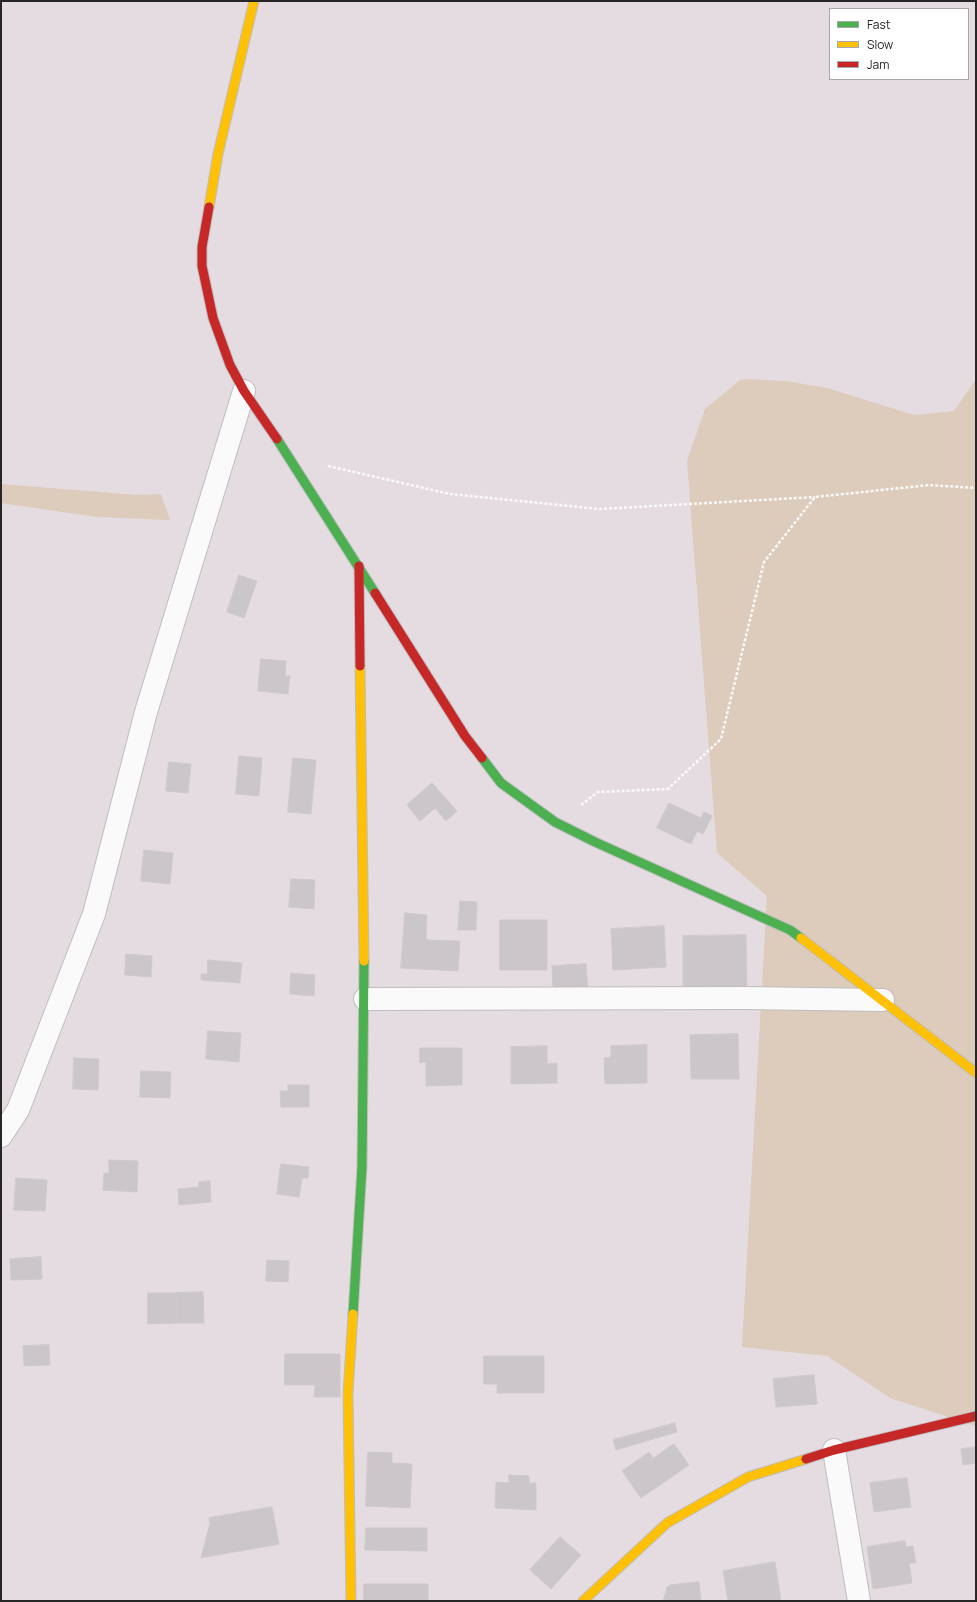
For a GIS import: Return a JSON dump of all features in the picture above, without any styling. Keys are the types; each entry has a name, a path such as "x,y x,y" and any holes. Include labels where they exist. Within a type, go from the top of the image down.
{"street":[{"path":"254,1 218,154 202,247 202,266 213,318 230,365 244,391 299,471 465,736 501,782 555,822 594,842 790,930 976,1073"},
{"path":"1,1136 18,1110 94,914 146,712 244,391"},
{"path":"351,1601 352,1584 348,1393 362,1167 365,999 359,566"},
{"path":"365,999 743,998 883,1000"},
{"path":"583,1601 666,1523 748,1477 834,1450 976,1416"},
{"path":"834,1450 859,1601"}],"path":[{"path":"299,471 323,465 450,494 600,509 815,497 929,485 976,488"},
{"path":"555,822 598,792 668,789 721,739 764,562 815,497"}],"shaded area":[{"path":"745,379 786,381 827,388 914,415 954,411 976,379 976,1426 890,1398 827,1356 742,1347 767,896 717,853 687,461 705,409 739,381"},
{"path":"1,484 137,495 161,494 170,520 96,517 1,503"}],"building":[{"path":"239,575 257,581 244,618 227,612"},
{"path":"261,659 286,661 285,676 290,676 288,694 258,691"},
{"path":"239,756 262,758 259,796 236,794"},
{"path":"293,758 316,760 311,814 288,812"},
{"path":"169,762 191,764 188,793 166,791"},
{"path":"432,783 457,811 446,821 435,808 420,821 407,805"},
{"path":"669,803 701,818 704,812 712,816 703,834 697,831 691,844 657,828"},
{"path":"144,850 173,853 170,884 141,881"},
{"path":"291,879 315,880 314,909 289,907"},
{"path":"460,901 477,902 476,930 458,930"},
{"path":"405,913 427,915 426,938 428,940 460,941 458,971 401,968"},
{"path":"500,920 547,920 547,970 500,970"},
{"path":"664,926 666,967 613,970 611,929"},
{"path":"746,935 747,988 683,988 683,936"},
{"path":"126,954 152,956 151,977 125,975"},
{"path":"208,960 242,963 240,983 201,980 201,974 207,974"},
{"path":"586,964 588,990 553,991 552,966"},
{"path":"291,973 315,975 314,996 290,994"},
{"path":"208,1031 241,1033 239,1062 206,1059"},
{"path":"738,1034 739,1079 691,1079 690,1035"},
{"path":"647,1045 647,1083 605,1084 604,1058 611,1057 611,1046"},
{"path":"547,1046 547,1064 557,1063 557,1083 511,1084 511,1047"},
{"path":"420,1048 462,1048 462,1085 426,1086 426,1062 420,1063"},
{"path":"74,1058 99,1059 98,1090 73,1089"},
{"path":"141,1071 171,1072 170,1098 140,1097"},
{"path":"288,1085 309,1085 309,1107 281,1107 280,1091 288,1091"},
{"path":"109,1160 138,1161 137,1192 103,1190 104,1173 109,1173"},
{"path":"281,1164 309,1167 308,1178 302,1178 299,1197 277,1194"},
{"path":"16,1178 47,1180 45,1211 14,1210"},
{"path":"210,1181 211,1202 179,1205 178,1189 199,1187 199,1182"},
{"path":"41,1257 42,1279 11,1280 10,1259"},
{"path":"267,1260 289,1261 288,1282 266,1281"},
{"path":"203,1292 204,1323 176,1323 176,1293"},
{"path":"148,1293 176,1293 176,1323 148,1324"},
{"path":"49,1345 50,1365 24,1366 23,1346"},
{"path":"285,1354 340,1354 340,1397 314,1397 315,1385 285,1385"},
{"path":"484,1356 544,1356 544,1393 497,1393 497,1384 484,1384"},
{"path":"814,1375 817,1404 776,1407 773,1379"},
{"path":"675,1423 677,1432 616,1450 613,1440"},
{"path":"674,1444 689,1465 641,1498 622,1471 649,1452 653,1458"},
{"path":"976,1447 976,1463 963,1465 961,1449"},
{"path":"368,1452 392,1453 392,1463 412,1464 410,1508 366,1506"},
{"path":"509,1475 529,1476 529,1483 536,1483 536,1510 495,1508 496,1482 509,1483"},
{"path":"907,1478 911,1507 874,1512 870,1483"},
{"path":"272,1507 279,1544 201,1558 210,1523 209,1518"},
{"path":"366,1528 427,1528 427,1551 365,1550"},
{"path":"560,1537 581,1555 551,1589 530,1570"},
{"path":"905,1541 906,1547 913,1546 916,1563 909,1563 912,1583 873,1589 867,1547"},
{"path":"775,1562 781,1601 728,1601 723,1571"},
{"path":"699,1582 701,1601 663,1601 667,1587 670,1585"},
{"path":"364,1584 428,1584 428,1601 364,1601"}],"traffic: fast":[{"path":"277,439 375,593"},
{"path":"482,758 501,783 555,822 595,842 790,930 801,938"},
{"path":"353,1314 362,1167 364,961"}],"traffic: slow":[{"path":"209,207 218,154 254,1"},
{"path":"360,666 364,961"},
{"path":"801,938 976,1073"},
{"path":"351,1601 348,1393 353,1314"},
{"path":"583,1601 667,1523 748,1477 806,1459"}],"traffic: jam":[{"path":"209,207 202,247 202,266 213,318 230,365 244,391 277,439"},
{"path":"359,566 360,666"},
{"path":"375,593 465,736 482,758"},
{"path":"806,1459 834,1450 976,1416"}]}
